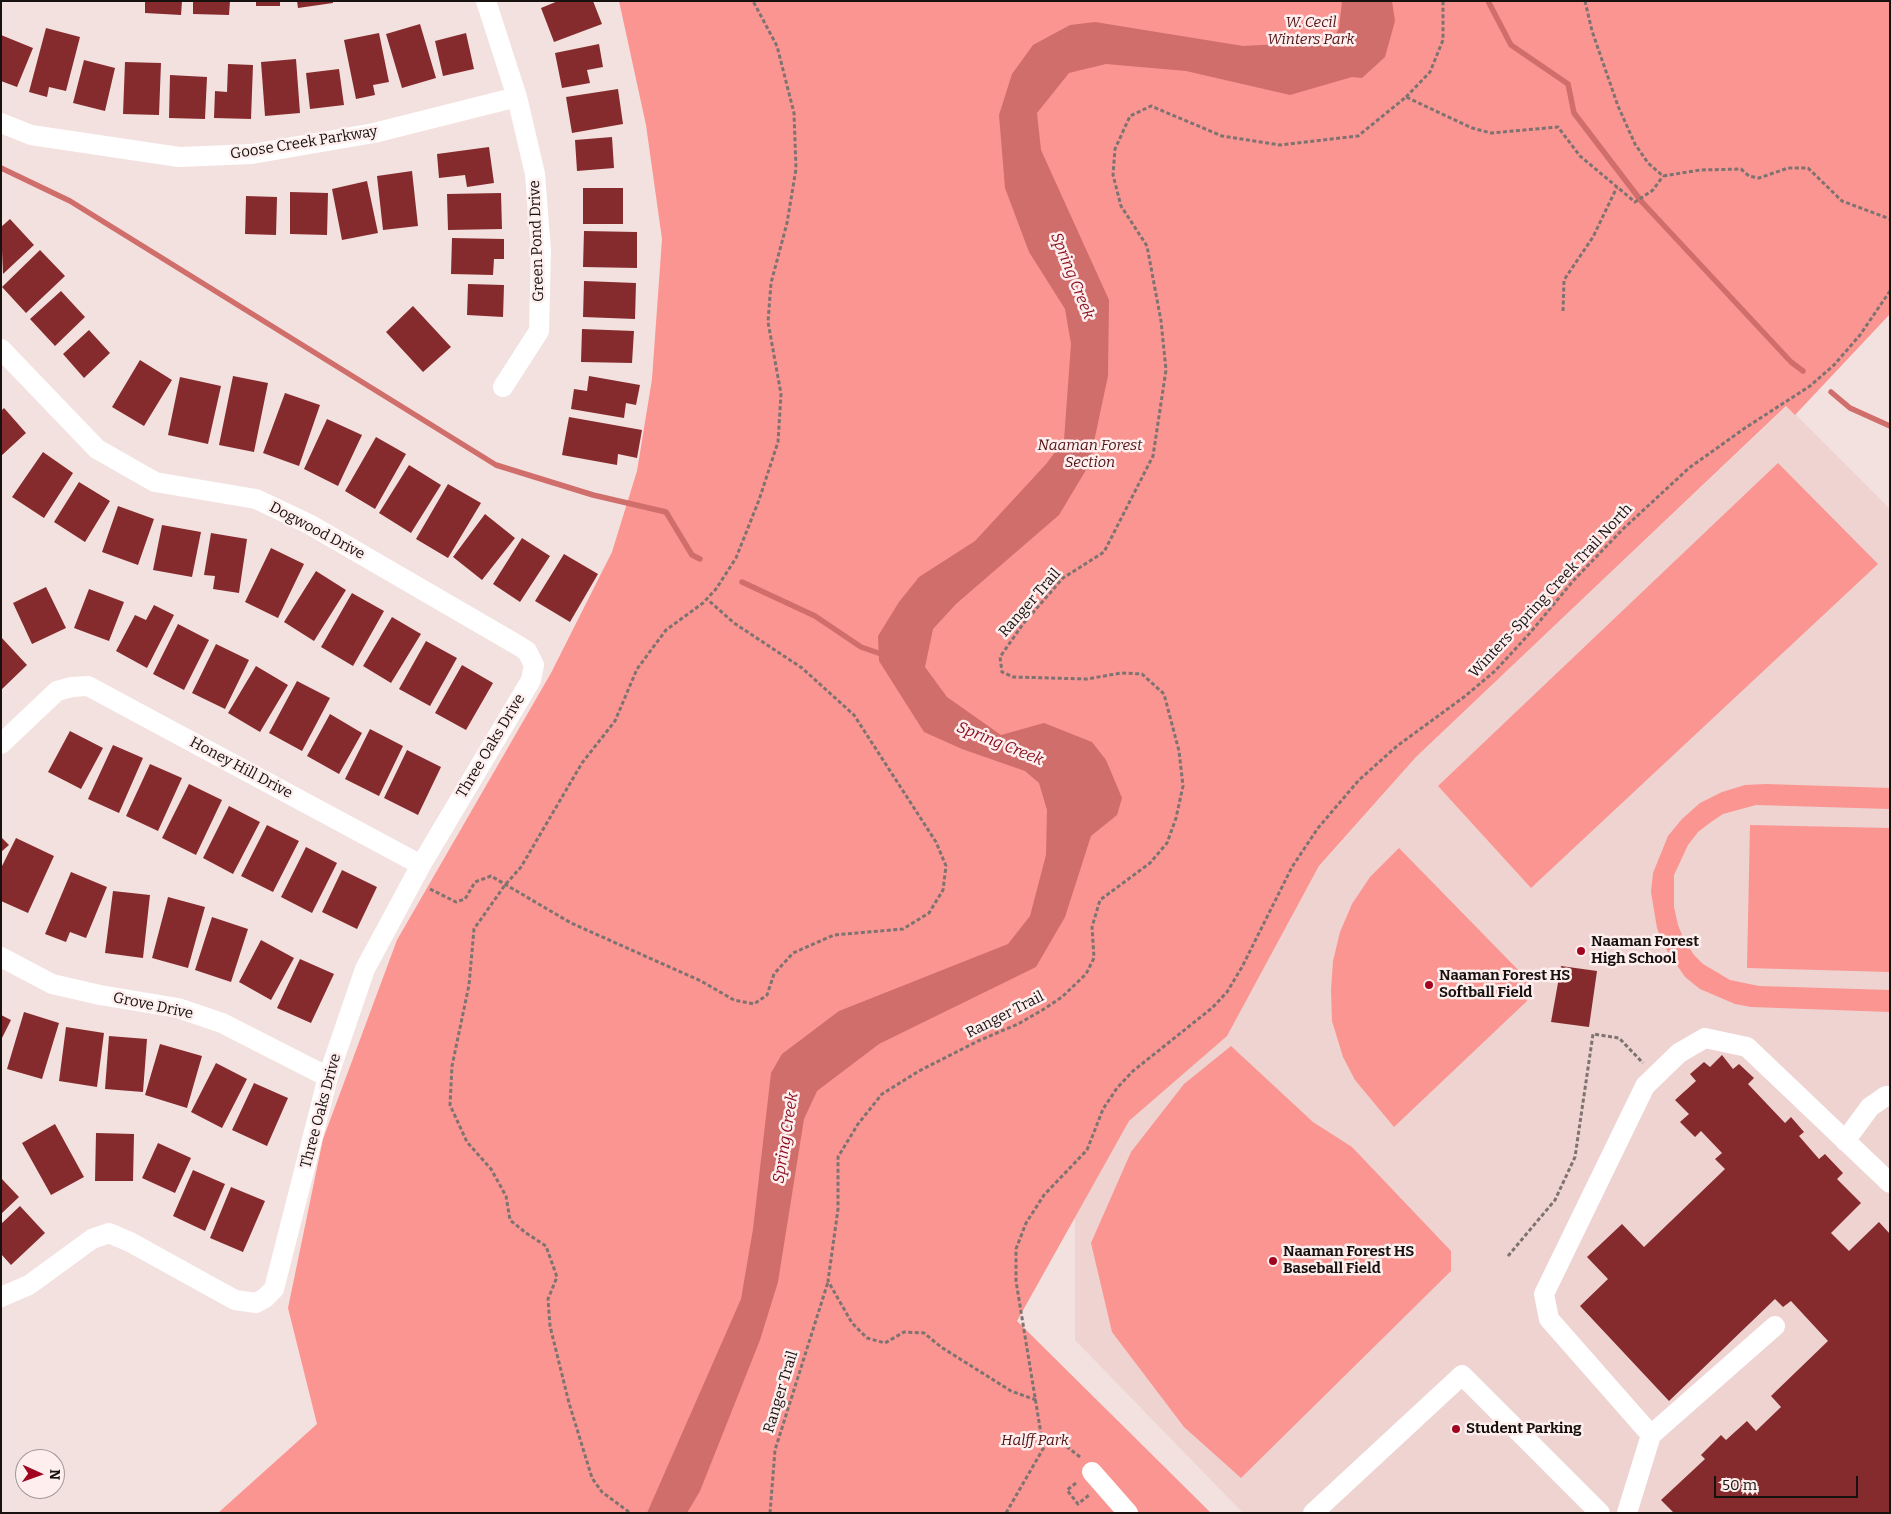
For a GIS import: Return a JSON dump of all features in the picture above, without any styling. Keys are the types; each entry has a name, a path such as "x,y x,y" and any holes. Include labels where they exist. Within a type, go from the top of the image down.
{"street":[{"name":"Green Pond Drive","path":"486,1 517,97 535,174 541,251 539,331 503,387"},
{"name":"Goose Creek Parkway","path":"1,123 31,135 179,157 252,154 374,133 517,97"},
{"name":"Dogwood Drive","path":"1,349 97,449 155,482 256,500 309,524 527,651 534,665"},
{"name":"Three Oaks Drive","path":"1,1297 29,1285 92,1239 109,1233 130,1242 235,1300 256,1303 265,1298 274,1289 328,1077 365,970 421,865 531,680 534,665"},
{"name":"Honey Hill Drive","path":"1,744 57,691 72,687 88,686 421,865"},
{"name":"Grove Drive","path":"1,957 52,984 100,995 178,1008 222,1024 328,1077"},
{"path":"1651,1435 1549,1319 1544,1294 1645,1086 1679,1053 1705,1038 1747,1047 1890,1183"},
{"path":"1846,1141 1870,1106 1886,1096 1890,1096"},
{"path":"1627,1513 1651,1435 1775,1326"},
{"path":"1313,1513 1462,1375 1600,1513"},
{"path":"1093,1482 1128,1513"}],"path":[{"path":"629,1512 602,1492 592,1478 550,1326 548,1299 557,1277 546,1246 510,1220 506,1196 491,1169 467,1142 450,1105 452,1066 469,985 474,929 505,884 521,867 582,763 615,721 637,669 666,630 707,599 716,589 736,558 759,500 778,442 781,394 768,322 771,283 787,224 796,169 794,113 776,46 753,1"},
{"path":"1443,1 1443,40 1430,72 1406,97 1472,128 1491,133 1558,127 1580,156 1635,202 1643,194 1653,190 1663,176 1700,170 1741,169 1749,176 1759,178 1788,168 1808,168 1842,200 1890,219"},
{"path":"1585,1 1592,31 1618,106 1635,144 1648,163 1663,176"},
{"name":"Ranger Trail","path":"770,1513 774,1450 828,1281 838,1209 838,1157 858,1124 882,1094 919,1071 1031,1017 1062,997 1086,974 1094,958 1092,927 1100,900 1150,863 1167,843 1176,818 1183,786 1179,751 1164,694 1159,689 1142,674 1121,673 1087,679 1014,677 1002,672 1000,657 1023,624 1063,578 1104,552 1153,456 1166,370 1161,320 1147,246 1121,206 1113,175 1115,149 1130,116 1151,106 1222,136 1280,145 1358,136 1406,97"},
{"path":"1563,311 1564,280 1593,237 1617,187"},
{"name":"Winters-Spring Creek Trail North","path":"1047,1442 1041,1434 1016,1281 1016,1249 1026,1223 1044,1195 1087,1150 1103,1110 1116,1088 1133,1071 1212,1008 1227,992 1242,967 1292,867 1318,828 1359,780 1397,746 1464,697 1495,671 1579,575 1623,530 1689,468 1745,428 1810,386 1834,365 1860,335 1890,291"},
{"path":"425,886 456,902 465,900 475,882 491,876 571,923 701,981 734,1000 754,1004 767,995 774,974 793,953 834,935 902,929 930,913 943,890 946,866 936,842 854,715 802,668 734,623 707,599"},
{"path":"1508,1256 1555,1200 1575,1157 1593,1034 1619,1038 1656,1075"},
{"path":"828,1281 852,1323 867,1338 885,1343 904,1332 924,1333 941,1347 1011,1391 1036,1400"},
{"path":"1006,1513 1047,1442 1074,1449 1093,1482 1078,1504"}],"shaded area":[{"name":"Naaman Forest High School","path":"1787,406 1890,509 1890,1513 1243,1513 1075,1340 1075,1216 1129,1121 1227,1035 1319,867 1416,757"}],"green space":[{"name":"Naaman Forest Section","path":"619,1 1890,1 1890,314 1795,415 1786,406 1416,757 1319,866 1227,1036 1129,1121 1017,1321 1211,1513 218,1513 317,1424 288,1308 323,1139 397,940 551,673 612,552 637,471 652,379 662,239 646,125"},
{"path":"1778,463 1878,564 1531,888 1438,786"},
{"path":"1745,785 1890,788 1890,809 1756,805 1723,814 1698,832 1688,845 1674,875 1674,907 1684,940 1703,964 1730,980 1759,986 1890,990 1890,1012 1751,1007 1735,1004 1700,989 1685,977 1664,946 1657,928 1651,892 1653,873 1668,836 1682,819 1700,803 1722,792"},
{"path":"1750,825 1890,828 1890,972 1747,968"},
{"name":"Naaman Forest HS Softball Field","path":"1399,848 1528,980 1527,1001 1394,1127 1355,1080 1343,1057 1332,1021 1331,990 1333,961 1340,932 1352,904 1370,877"},
{"name":"Naaman Forest HS Baseball Field","path":"1231,1046 1313,1122 1352,1147 1451,1251 1451,1271 1241,1478 1184,1427 1112,1332 1091,1243 1131,1152 1184,1084"}],"water":[{"name":"Spring Creek","path":"1342,1 1392,1 1395,21 1385,57 1362,78 1352,77 1290,95 1186,71 1106,64 1069,73 1037,113 1041,150 1109,300 1108,376 1089,465 1059,515 956,604 933,629 925,667 947,697 1001,735 1044,723 1092,742 1106,760 1122,798 1117,815 1091,836 1065,917 1036,967 879,1044 817,1091 804,1119 778,1282 760,1340 700,1491 687,1513 647,1513 741,1299 753,1229 771,1073 782,1054 839,1011 1008,944 1030,916 1046,855 1047,810 1039,783 1025,771 962,749 924,732 879,661 878,636 899,602 919,577 975,541 1047,463 1064,440 1071,344 1065,309 1029,252 1005,188 999,115 1012,74 1033,45 1070,25 1095,22 1243,46 1298,43 1332,39 1339,29"}],"building":[{"path":"145,1 182,1 181,15 145,13"},
{"path":"193,1 230,1 229,15 193,14"},
{"path":"256,1 280,1 280,6 256,6"},
{"path":"297,1 333,1 333,3 298,8"},
{"path":"558,1 593,1 602,24 554,42 541,8"},
{"path":"420,24 436,78 402,88 386,34"},
{"path":"46,28 80,37 66,91 49,87 47,97 29,92"},
{"path":"379,33 389,82 373,85 375,95 356,99 344,40"},
{"path":"466,33 474,69 443,76 435,41"},
{"path":"1,35 33,48 17,87 1,81"},
{"path":"599,44 603,67 587,70 590,83 562,88 555,53"},
{"path":"296,59 300,113 265,116 261,62"},
{"path":"84,60 115,68 105,111 73,103"},
{"path":"125,62 161,63 159,115 123,114"},
{"path":"228,64 253,65 251,119 214,118 215,91 227,92"},
{"path":"339,69 344,105 310,109 306,73"},
{"path":"170,75 207,77 205,119 169,118"},
{"path":"618,89 623,124 572,133 566,97"},
{"path":"612,137 614,168 577,171 575,140"},
{"path":"489,147 494,183 467,187 465,175 439,178 437,154"},
{"path":"412,171 418,226 383,230 377,176"},
{"path":"367,181 378,233 342,240 332,189"},
{"path":"583,188 623,188 623,224 583,224"},
{"path":"290,192 328,193 327,235 290,234"},
{"path":"501,193 502,229 448,230 447,194"},
{"path":"246,196 277,197 276,235 245,234"},
{"path":"10,219 34,245 3,274 1,227"},
{"path":"584,231 637,232 637,268 583,267"},
{"path":"452,238 504,239 504,259 494,259 493,275 451,274"},
{"path":"40,250 65,276 26,313 2,287"},
{"path":"584,281 636,283 635,319 583,317"},
{"path":"468,284 504,285 503,317 467,315"},
{"path":"61,291 85,317 55,346 30,319"},
{"path":"413,306 451,347 423,372 386,332"},
{"path":"582,329 634,331 632,363 581,362"},
{"path":"89,330 110,353 84,378 63,354"},
{"path":"140,360 172,380 144,426 112,407"},
{"path":"233,376 268,383 254,452 219,445"},
{"path":"589,376 640,385 636,405 626,403 624,418 571,409 574,389 587,391"},
{"path":"180,377 221,386 208,444 168,435"},
{"path":"285,393 320,405 299,466 263,453"},
{"path":"4,408 26,433 1,456 1,411"},
{"path":"569,417 642,430 637,458 618,454 617,465 562,455"},
{"path":"327,419 362,435 338,486 304,469"},
{"path":"376,437 406,454 375,509 345,491"},
{"path":"43,452 73,473 44,518 12,497"},
{"path":"409,465 441,485 411,533 379,513"},
{"path":"79,482 110,501 85,542 54,522"},
{"path":"448,484 481,503 448,558 416,539"},
{"path":"118,506 154,519 138,565 102,552"},
{"path":"485,514 515,538 482,580 453,557"},
{"path":"162,525 201,532 192,577 153,570"},
{"path":"211,533 247,539 239,593 213,589 215,576 204,575"},
{"path":"522,538 550,556 520,602 493,584"},
{"path":"271,548 304,564 278,618 245,602"},
{"path":"564,554 598,574 570,622 535,601"},
{"path":"316,571 346,590 314,641 284,622"},
{"path":"46,587 66,628 32,644 13,603"},
{"path":"89,589 124,602 109,641 74,628"},
{"path":"352,593 384,611 353,666 321,647"},
{"path":"154,605 174,615 147,668 116,651 135,615 146,620"},
{"path":"392,617 421,634 391,683 363,666"},
{"path":"178,624 209,640 184,690 153,674"},
{"path":"1,637 27,665 1,690"},
{"path":"426,641 457,658 430,706 399,689"},
{"path":"216,644 249,660 225,709 192,693"},
{"path":"462,665 493,683 466,730 435,713"},
{"path":"256,666 288,685 260,732 228,713"},
{"path":"297,681 330,698 302,751 269,733"},
{"path":"330,714 362,733 339,774 307,756"},
{"path":"370,729 403,746 379,796 345,779"},
{"path":"70,731 103,748 81,789 48,772"},
{"path":"113,745 143,758 119,813 88,799"},
{"path":"407,750 441,767 418,815 384,798"},
{"path":"150,764 182,778 158,831 126,816"},
{"path":"189,784 222,800 196,855 162,838"},
{"path":"229,806 260,822 233,874 203,858"},
{"path":"267,825 299,841 273,892 241,876"},
{"path":"1,837 9,845 1,852"},
{"path":"16,838 54,856 28,913 1,901 1,868"},
{"path":"306,847 337,863 312,913 281,897"},
{"path":"342,870 377,887 357,929 322,912"},
{"path":"71,872 107,887 86,938 70,932 66,942 45,934"},
{"path":"113,891 150,895 143,958 105,953"},
{"path":"168,897 205,907 188,968 152,958"},
{"path":"212,917 248,929 231,982 195,970"},
{"path":"261,940 294,958 271,1000 239,982"},
{"path":"300,959 334,974 311,1023 277,1008"},
{"path":"1561,966 1597,971 1589,1027 1551,1022"},
{"path":"24,1012 59,1023 42,1079 7,1069"},
{"path":"1,1015 11,1020 1,1040"},
{"path":"66,1027 104,1033 97,1087 59,1081"},
{"path":"109,1036 147,1039 143,1092 105,1089"},
{"path":"160,1044 202,1056 187,1108 145,1095"},
{"path":"1722,1055 1733,1069 1739,1064 1754,1078 1748,1084 1785,1123 1791,1117 1804,1132 1799,1136 1819,1159 1825,1154 1843,1173 1837,1179 1861,1203 1831,1233 1849,1251 1879,1222 1890,1234 1890,1513 1674,1513 1661,1500 1705,1459 1701,1455 1721,1435 1726,1440 1747,1421 1756,1431 1781,1407 1771,1396 1828,1341 1791,1301 1783,1307 1775,1299 1669,1401 1580,1306 1608,1279 1587,1257 1622,1224 1644,1247 1725,1169 1715,1159 1722,1153 1701,1131 1695,1137 1680,1122 1689,1114 1675,1100 1696,1081 1690,1074 1704,1062 1710,1067"},
{"path":"216,1063 247,1079 222,1128 191,1112"},
{"path":"254,1083 288,1098 267,1146 232,1130"},
{"path":"55,1124 84,1177 51,1195 22,1143"},
{"path":"96,1133 134,1134 133,1181 95,1181"},
{"path":"158,1143 191,1158 175,1193 142,1178"},
{"path":"193,1170 225,1184 205,1231 173,1216"},
{"path":"1,1178 19,1197 1,1214"},
{"path":"231,1187 265,1201 243,1252 210,1238"},
{"path":"20,1206 45,1233 11,1265 1,1254 1,1224"}],"waterway":[{"path":"1488,1 1511,45 1568,84 1574,113 1642,202 1791,362 1803,371"},
{"path":"1,168 70,201 496,465 593,495 666,512 692,555 700,559"},
{"path":"1831,392 1850,408 1890,426"},
{"path":"742,582 815,616 861,647 887,656"}],"place":[{"name":"Naaman Forest High School","path":"1581,951"},
{"name":"Naaman Forest HS Softball Field","path":"1429,985"},
{"name":"Naaman Forest HS Baseball Field","path":"1273,1261"},
{"name":"Student Parking","path":"1456,1429"}],"park label":[{"name":"W. Cecil Winters Park","path":"1311,32"},
{"name":"Halff Park","path":"1035,1441"}]}
